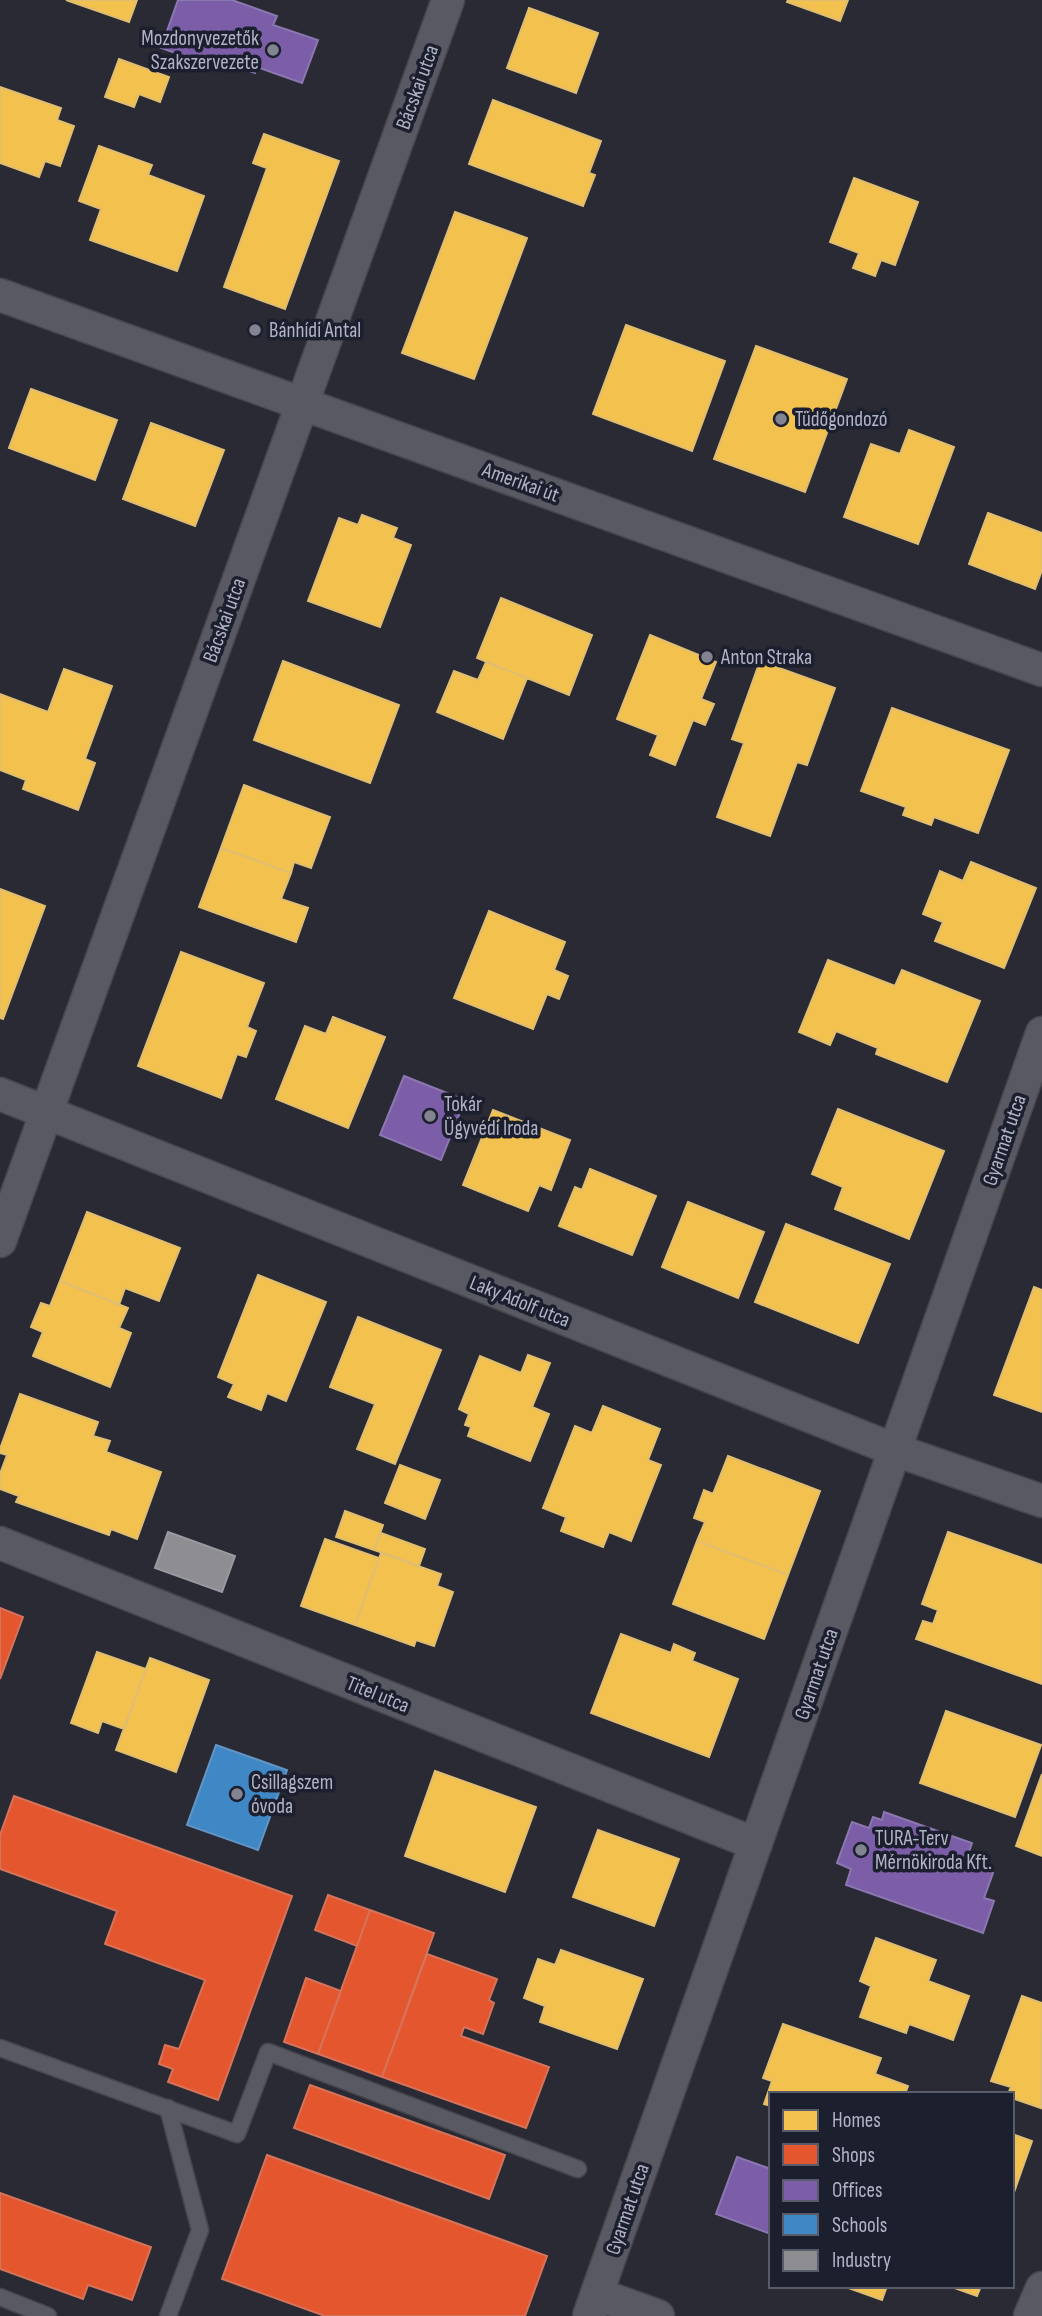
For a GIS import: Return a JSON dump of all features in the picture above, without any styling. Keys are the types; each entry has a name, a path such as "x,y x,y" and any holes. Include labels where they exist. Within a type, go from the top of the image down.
{"street":[{"name":"Bácskai utca","path":"0,1241 448,0"},
{"name":"Amerikai út","path":"0,295 1042,670"},
{"name":"Gyarmat utca","path":"593,2305 1042,1033"},
{"name":"Laky Adolf utca","path":"0,1094 895,1450 1042,1501"},
{"name":"Titel utca","path":"0,1543 756,1844"},
{"path":"1030,2316 1042,2288"},
{"path":"593,2305 658,2316"}],"lane":[{"path":"0,2048 237,2134 268,2052 578,2169"},
{"path":"168,2108 200,2230 168,2316"},
{"path":"0,2297 48,2316"}],"building: Homes":[{"path":"66,0 137,0 129,22"},
{"path":"848,0 840,21 787,2"},
{"path":"529,8 598,33 576,93 507,68"},
{"path":"119,59 169,77 160,102 139,94 134,107 105,97"},
{"path":"0,87 61,108 57,120 74,126 60,166 45,161 39,177 0,163"},
{"path":"493,100 601,141 589,173 595,175 583,206 469,164"},
{"path":"264,134 339,161 285,309 224,287 267,168 253,163"},
{"path":"99,146 152,165 148,175 204,196 177,271 90,240 101,209 79,201"},
{"path":"854,178 918,202 895,265 881,260 875,276 853,268 859,253 830,242"},
{"path":"455,212 527,238 474,379 402,353"},
{"path":"626,325 725,361 692,451 593,414"},
{"name":"Tüdőgondozó","path":"756,346 847,379 805,492 714,459"},
{"path":"31,389 117,420 95,480 9,448"},
{"path":"151,423 224,450 195,526 123,499"},
{"path":"909,430 954,447 918,544 844,517 871,444 900,454"},
{"path":"988,513 1042,533 1042,570 1035,589 969,564"},
{"path":"362,515 397,528 393,538 411,545 380,627 308,601 339,518 358,525"},
{"path":"501,598 592,635 569,695 477,658"},
{"path":"650,635 716,662 701,699 714,704 705,725 693,720 675,765 650,755 658,735 617,719"},
{"path":"283,661 399,705 370,783 254,740"},
{"path":"760,661 835,688 807,765 797,762 770,836 717,817 744,743 732,739"},
{"path":"486,662 527,678 503,739 437,712 454,671 478,680"},
{"path":"64,669 112,686 85,759 95,763 78,810 23,789 26,780 0,770 0,694 48,712"},
{"path":"892,708 1009,750 978,833 934,817 931,825 903,815 906,807 861,791"},
{"path":"244,785 330,817 311,868 294,862 291,873 221,848"},
{"path":"221,848 291,873 281,899 308,908 296,942 199,907"},
{"path":"971,862 1036,888 1004,968 935,941 943,922 923,914 940,871 963,881"},
{"path":"0,889 45,906 3,1019 0,1018"},
{"path":"489,911 565,942 554,970 568,976 559,999 547,994 533,1029 454,998"},
{"path":"181,952 264,983 247,1027 256,1031 246,1057 237,1054 221,1098 138,1066"},
{"path":"828,960 895,986 902,970 980,1001 947,1082 876,1054 878,1048 836,1031 830,1045 799,1032"},
{"path":"333,1017 385,1037 348,1128 276,1099 305,1026 326,1034"},
{"path":"838,1109 944,1151 909,1239 835,1209 843,1187 812,1174"},
{"path":"493,1110 570,1140 551,1190 539,1185 528,1211 463,1185"},
{"path":"590,1169 656,1196 632,1255 559,1226 575,1187 582,1190"},
{"path":"688,1202 764,1232 738,1298 662,1267"},
{"path":"87,1212 180,1248 159,1301 125,1288 119,1305 60,1281"},
{"path":"786,1224 890,1264 858,1343 755,1302"},
{"path":"258,1275 326,1302 286,1401 267,1393 261,1410 228,1397 234,1384 218,1377"},
{"path":"60,1281 128,1308 119,1328 131,1333 110,1387 33,1356 43,1332 31,1327 41,1303 50,1306"},
{"path":"1034,1287 1042,1290 1042,1412 994,1395"},
{"path":"358,1317 441,1350 395,1464 357,1449 375,1404 330,1387"},
{"path":"528,1355 550,1363 532,1407 549,1414 530,1461 468,1436 471,1427 465,1425 469,1414 459,1409 480,1356 521,1373"},
{"path":"20,1394 98,1422 93,1436 110,1441 106,1452 161,1472 137,1539 111,1529 109,1535 16,1502 19,1496 0,1489 0,1474 7,1455 0,1453 0,1449"},
{"path":"603,1406 660,1429 648,1460 661,1465 631,1541 609,1532 603,1547 561,1531 566,1517 543,1508 575,1426 592,1433"},
{"path":"728,1456 820,1491 788,1575 697,1541 705,1522 694,1518 704,1490 713,1494"},
{"path":"400,1465 440,1480 425,1519 385,1503"},
{"path":"345,1511 383,1525 374,1550 336,1537"},
{"path":"948,1532 1042,1565 1042,1684 916,1639 923,1621 933,1624 938,1610 922,1604"},
{"path":"381,1533 425,1549 419,1566 374,1550"},
{"path":"325,1539 379,1558 355,1625 301,1606"},
{"path":"697,1541 788,1575 764,1639 673,1604"},
{"path":"381,1553 441,1574 437,1586 453,1592 434,1646 416,1640 414,1646 355,1625"},
{"path":"621,1634 671,1653 674,1644 695,1653 692,1661 738,1679 709,1757 591,1713"},
{"path":"97,1652 146,1669 124,1729 102,1721 98,1733 71,1723"},
{"path":"150,1658 209,1680 176,1772 116,1750"},
{"path":"946,1711 1041,1745 1015,1817 920,1783"},
{"path":"435,1771 536,1807 505,1892 405,1856"},
{"path":"1042,1774 1042,1856 1016,1846"},
{"path":"598,1830 679,1859 654,1926 573,1897"},
{"path":"876,1938 936,1960 928,1981 969,1996 953,2040 909,2024 906,2033 860,2017 871,1986 860,1981"},
{"path":"561,1950 643,1979 617,2049 540,2022 545,2006 524,1998 538,1959 555,1965"},
{"path":"1022,1996 1042,2003 1041,2108 1014,2099 1014,2092 1009,2092 1011,2087 991,2081"},
{"path":"783,2024 881,2058 875,2074 908,2086 906,2092 769,2092 769,2105 764,2104 772,2081 763,2078"},
{"path":"1014,2135 1032,2141 1014,2192"},
{"path":"849,2288 886,2288 882,2300"},
{"path":"955,2288 980,2288 977,2296"}],"building: Shops":[{"path":"0,1608 23,1617 0,1679"},
{"path":"14,1796 292,1896 218,2100 168,2082 173,2069 159,2064 165,2045 179,2049 205,1980 105,1944 117,1911 0,1869 0,1835"},
{"path":"328,1895 370,1910 357,1946 315,1930"},
{"path":"370,1910 434,1933 382,2077 318,2054"},
{"path":"427,1954 497,1979 489,2000 494,2003 483,2034 464,2027 461,2036 549,2067 526,2128 382,2077"},
{"path":"306,1978 341,1991 318,2054 284,2042"},
{"path":"310,2085 505,2155 489,2199 294,2128"},
{"path":"267,2155 547,2256 525,2316 325,2316 222,2279"},
{"path":"0,2193 151,2247 132,2300 88,2285 83,2299 0,2269"}],"building: Offices":[{"path":"178,0 232,0 277,16 273,25 318,40 302,83 257,67 255,73 215,59 212,66 161,48"},
{"path":"404,1076 465,1100 441,1160 380,1135"},
{"path":"884,1812 972,1843 965,1863 993,1873 984,1898 994,1901 983,1933 846,1885 851,1869 837,1863 852,1822 869,1828 873,1817 882,1820"},
{"path":"737,2157 769,2168 769,2233 716,2214"}],"building: Schools":[{"path":"216,1745 287,1770 258,1850 187,1825"}],"building: Industry":[{"path":"168,1532 235,1556 222,1592 155,1568"}],"place":[{"name":"Mozdonyvezetők Szakszervezete","path":"273,50"},
{"name":"Bánhídi Antal","path":"255,330"},
{"name":"Tüdőgondozó","path":"781,419"},
{"name":"Anton Straka","path":"707,657"},
{"name":"Tokár Ügyvédi Iroda","path":"430,1116"},
{"name":"Csillagszem óvoda","path":"237,1794"},
{"name":"TURA-Terv Mérnökiroda Kft.","path":"861,1850"}]}
